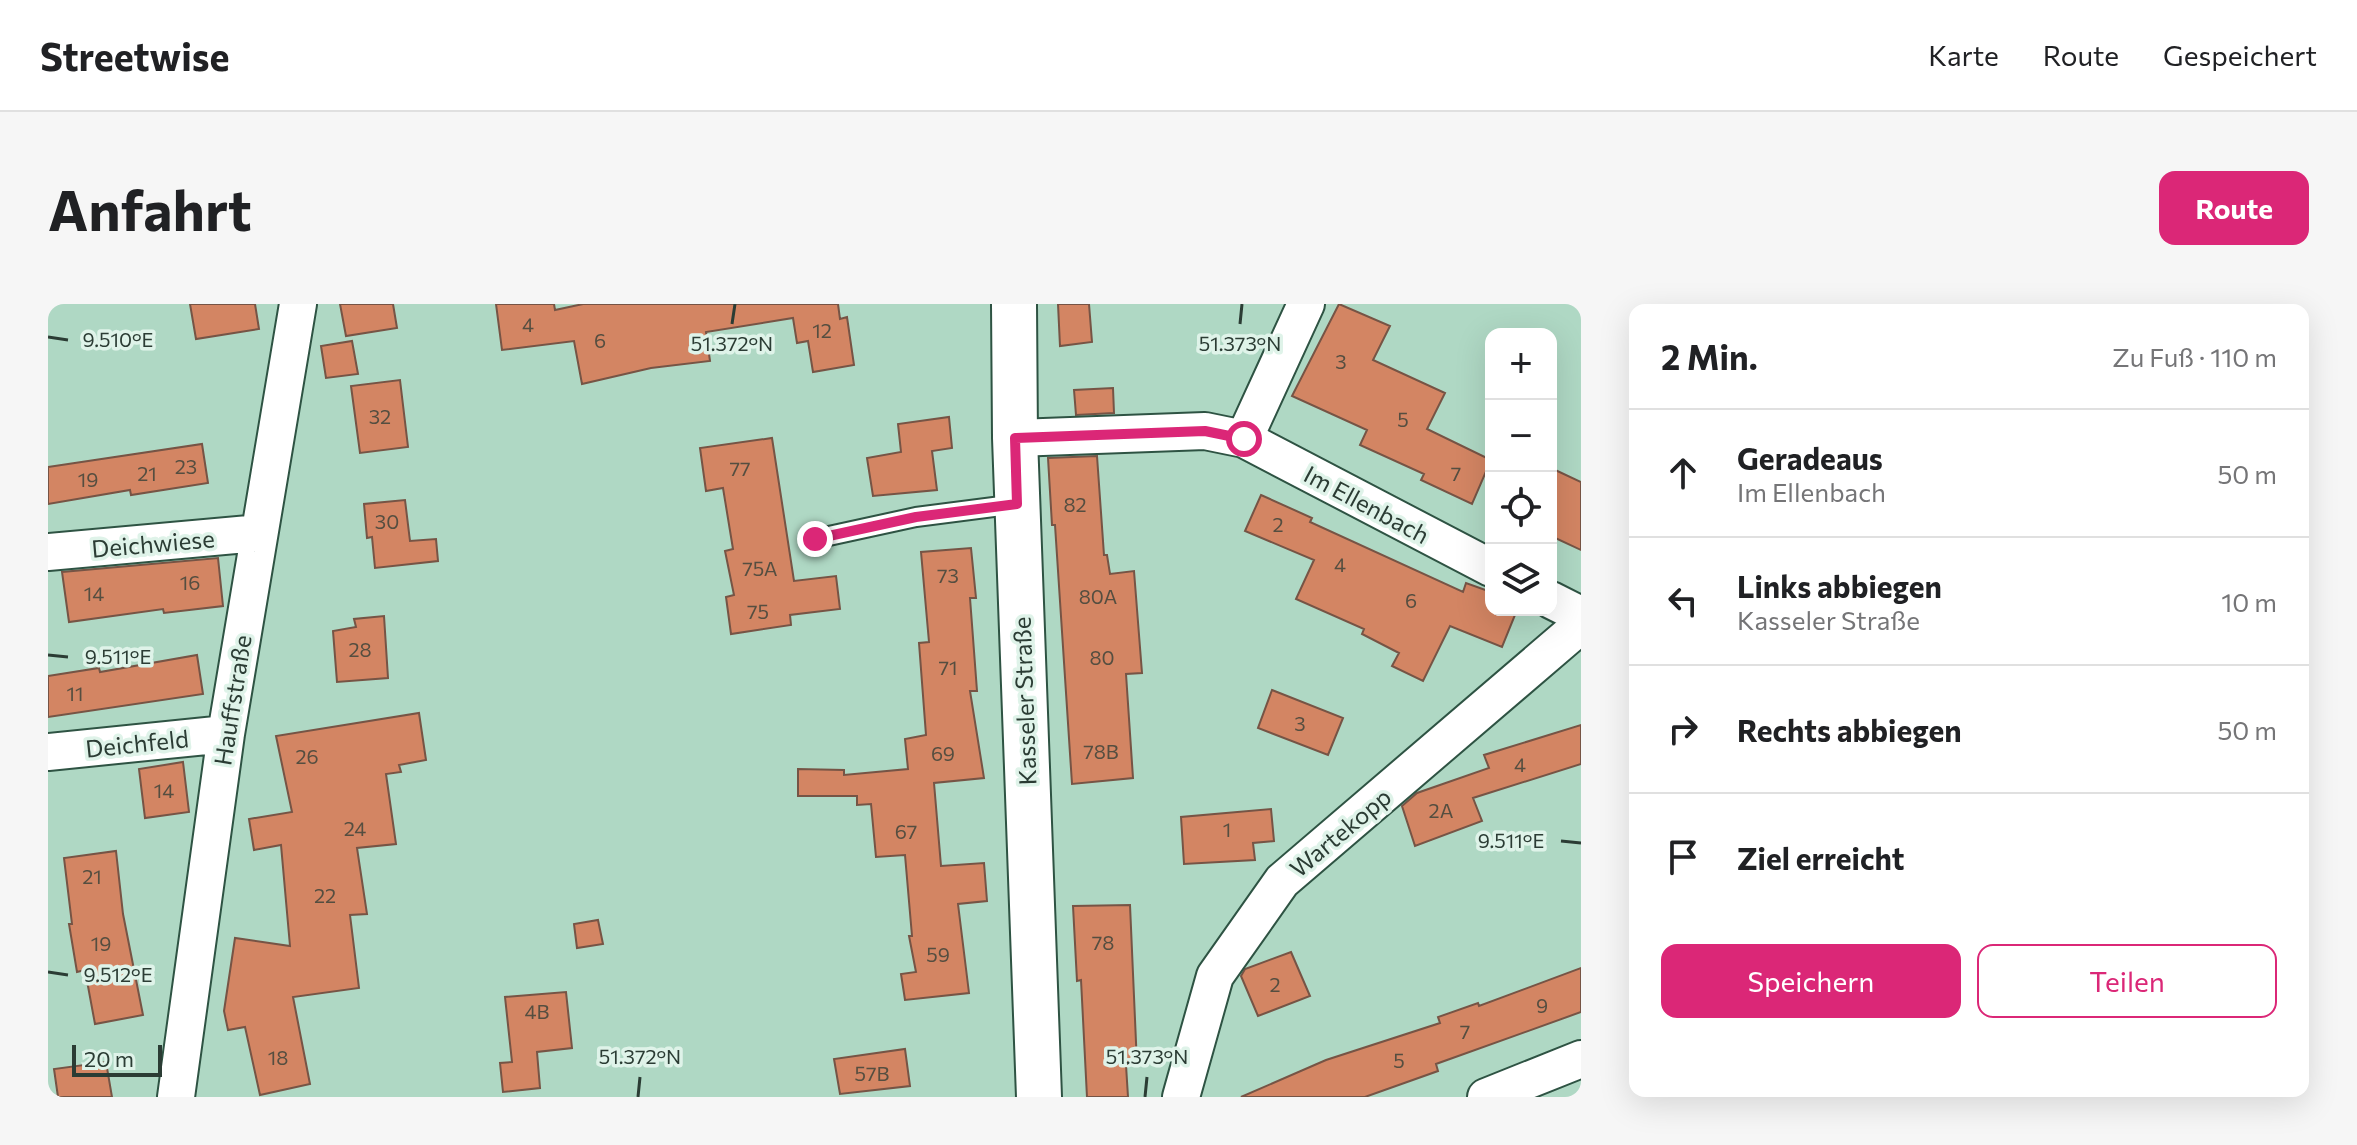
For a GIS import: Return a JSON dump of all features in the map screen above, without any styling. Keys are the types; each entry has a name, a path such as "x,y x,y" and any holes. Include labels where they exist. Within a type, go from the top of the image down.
{"street":[{"name":"Hauffstraße","path":"176,1097 226,734 298,304"},
{"name":"Kasseler Straße","path":"1014,304 1017,504 1039,1097"},
{"path":"1244,439 1306,304"},
{"name":"Im Ellenbach","path":"1015,438 1205,431 1244,439 1485,565"},
{"name":"Deichwiese","path":"48,552 259,533"},
{"path":"1557,603 1581,615"},
{"name":"Wartekopp","path":"1181,1097 1215,976 1282,881 1581,625"},
{"name":"Deichfeld","path":"48,752 226,734"},
{"path":"1486,1097 1581,1059"}],"lane":[{"path":"815,539 916,517 1017,504"}],"building":[{"path":"190,304 255,304 259,329 196,339"},
{"path":"340,304 393,304 397,328 346,336"},
{"path":"496,304 554,304 555,310 583,304 838,304 840,319 847,317 854,365 813,372 808,341 797,343 793,318 706,332 710,361 651,368 582,384 574,341 502,350"},
{"path":"1058,304 1089,304 1092,342 1060,346"},
{"path":"1339,304 1390,326 1373,360 1445,393 1427,429 1485,457 1485,474 1472,504 1421,480 1424,474 1360,445 1367,430 1292,396"},
{"path":"352,341 358,374 326,378 321,346"},
{"path":"400,380 408,447 360,453 351,386"},
{"path":"1113,388 1114,413 1076,415 1074,390"},
{"path":"949,417 952,448 932,451 937,490 873,496 867,458 901,452 898,424"},
{"path":"772,438 794,581 836,576 840,609 790,615 791,625 731,634 726,597 734,595 725,551 733,549 723,488 706,491 700,448"},
{"path":"202,444 208,483 131,495 130,490 48,504 48,467"},
{"path":"1097,456 1104,555 1107,555 1110,574 1134,571 1142,673 1126,674 1133,778 1072,784 1048,458"},
{"path":"1557,471 1581,482 1581,550 1557,539"},
{"path":"1261,495 1312,518 1310,522 1463,592 1466,583 1485,590 1485,616 1515,616 1502,647 1450,626 1423,681 1392,666 1399,653 1362,634 1364,629 1296,599 1314,560 1245,531"},
{"path":"405,500 410,541 436,539 438,561 375,568 372,537 367,538 364,504"},
{"path":"971,548 976,598 970,598 977,691 970,691 984,778 934,783 941,866 984,863 987,901 958,904 969,993 905,1000 901,974 916,972 909,936 912,936 905,855 876,857 871,804 857,805 857,796 798,796 798,769 844,770 844,775 908,769 905,739 926,735 919,643 929,642 921,552"},
{"path":"218,558 223,606 164,613 163,609 69,622 62,572"},
{"path":"384,616 388,678 337,682 333,631 356,627 354,619"},
{"path":"197,655 203,694 48,717 48,676 99,668 100,672"},
{"path":"1272,690 1343,718 1328,755 1258,728"},
{"path":"419,713 426,760 399,765 401,772 386,774 396,844 357,848 367,914 350,915 359,988 293,997 310,1084 260,1095 245,1027 228,1030 224,1011 235,938 290,946 281,845 254,850 249,819 292,812 276,736"},
{"path":"1581,725 1581,764 1473,798 1482,821 1415,846 1402,806 1417,793 1489,768 1484,755"},
{"path":"183,762 189,812 145,818 139,769"},
{"path":"1271,809 1274,841 1253,843 1255,860 1184,864 1181,817"},
{"path":"116,851 123,914 143,1015 95,1024 85,970 77,972 69,924 72,924 64,858"},
{"path":"1130,905 1137,1065 1126,1065 1128,1097 1087,1097 1081,980 1077,981 1073,906"},
{"path":"598,920 603,944 577,948 574,924"},
{"path":"1291,952 1310,996 1258,1016 1241,976 1245,969"},
{"path":"1581,968 1581,1012 1436,1064 1438,1071 1365,1097 1241,1097 1326,1060 1440,1023 1438,1017 1478,1003 1479,1006"},
{"path":"566,992 572,1048 537,1052 540,1088 503,1092 500,1063 512,1062 505,997"},
{"path":"905,1049 910,1086 840,1094 834,1059"},
{"path":"106,1062 112,1097 58,1097 54,1069"}],"route":[{"path":"815,539 916,517 1017,504 1015,438 1205,431 1244,439"}]}
